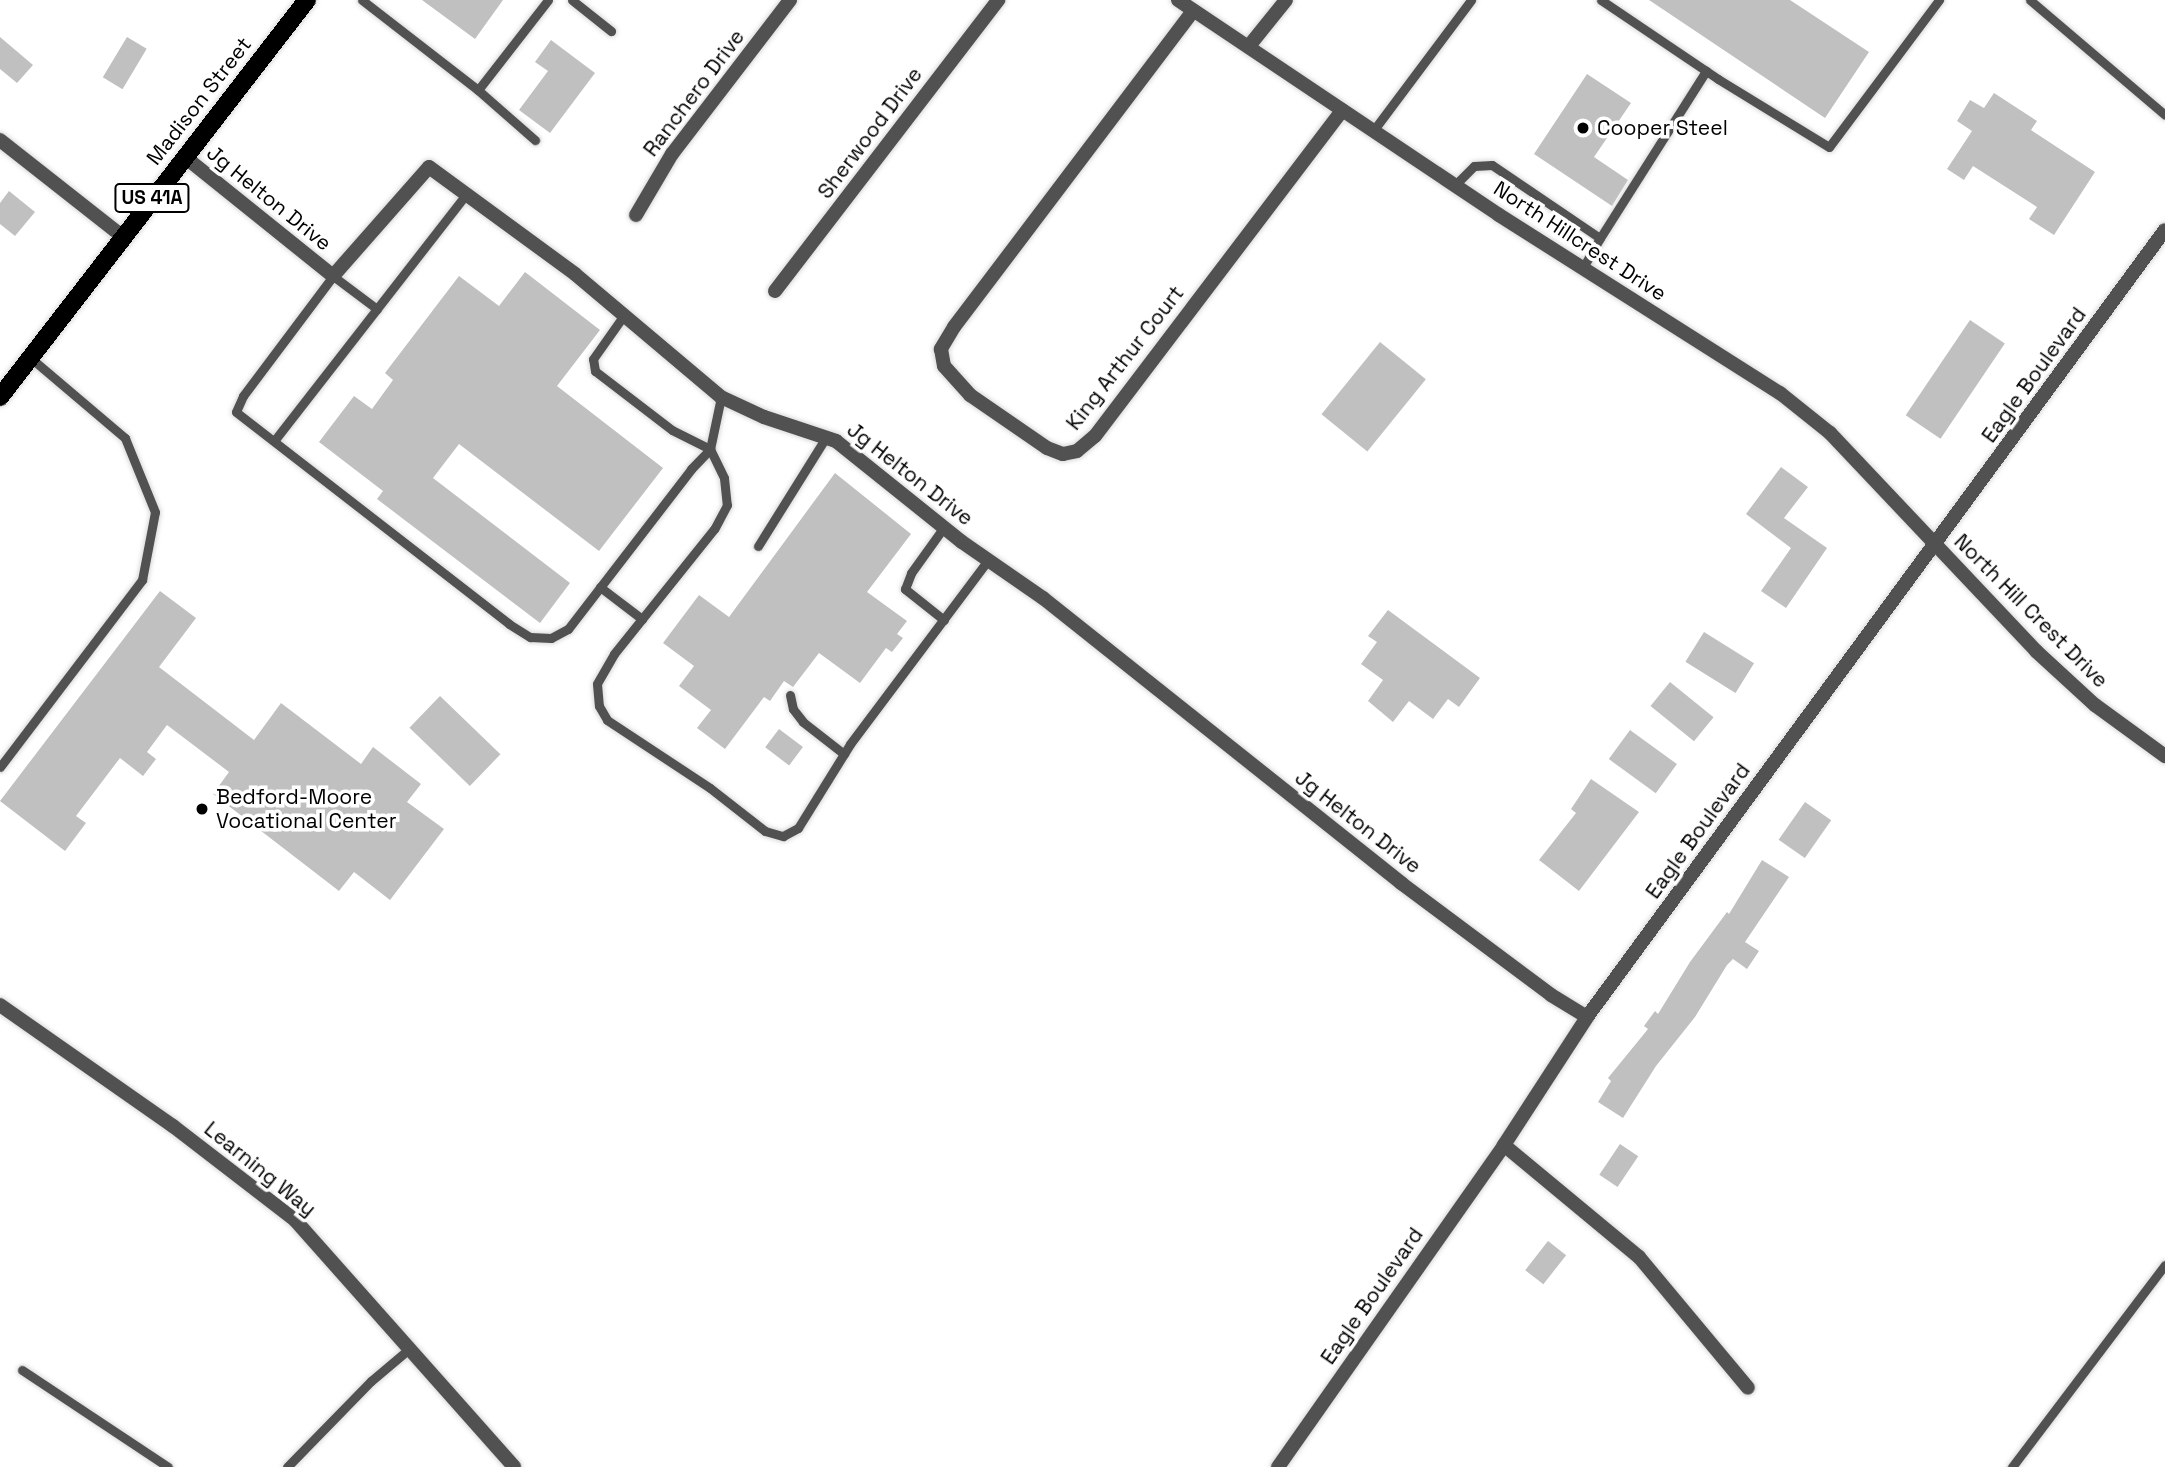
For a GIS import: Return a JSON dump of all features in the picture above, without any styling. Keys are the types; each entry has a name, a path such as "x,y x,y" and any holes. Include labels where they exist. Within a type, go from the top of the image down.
{"main road":[{"name":"Madison Street","path":"0,397 307,0"}],"street":[{"name":"Ranchero Drive","path":"636,215 672,154 790,0"},
{"name":"Sherwood Drive","path":"775,291 998,0"},
{"name":"North Hillcrest Drive","path":"1178,0 1455,185 1780,393 1830,433 1935,546"},
{"path":"1249,46 1286,0"},
{"name":"King Arthur Court","path":"1193,11 954,327 941,349 944,366 970,395 1047,448 1063,454 1077,452 1095,436 1342,110"},
{"path":"0,140 122,236"},
{"name":"Jg Helton Drive","path":"185,157 333,276 429,167 575,274 721,397 764,418 836,441 944,527 1042,598 1401,883 1551,995 1587,1017"},
{"name":"Eagle Boulevard","path":"1278,1467 1504,1145 1587,1017 2165,230"},
{"name":"North Hill Crest Drive","path":"1935,546 2065,678 2095,705 2165,756"},
{"name":"Learning Way","path":"0,1005 173,1126 295,1220 514,1467"},
{"path":"1504,1145 1639,1257 1748,1388"}],"lane":[{"path":"362,0 478,90 536,140"},
{"path":"478,90 548,0"},
{"path":"572,0 611,31"},
{"path":"1373,131 1471,0"},
{"path":"1601,0 1706,71 1829,148 1939,0"},
{"path":"2030,0 2165,115"},
{"path":"1583,268 1706,71"},
{"path":"1455,185 1475,166 1492,165 1600,238"},
{"path":"274,441 466,194"},
{"path":"377,309 333,276 243,396 236,412 498,616 530,637 551,638 568,629 691,469 710,449 721,397"},
{"path":"624,315 593,359 595,371 672,430 710,449 724,478 727,505 714,529 614,654 597,684 598,706 607,720 710,788 765,831 783,836 798,828 844,754 988,560"},
{"path":"0,767 142,580 155,512 125,438 32,359"},
{"path":"758,546 825,437"},
{"path":"944,527 911,573 905,589 944,620"},
{"path":"600,587 642,619"},
{"path":"790,695 793,709 803,722 844,754"},
{"path":"2012,1467 2165,1265"},
{"path":"287,1467 371,1381 410,1349"},
{"path":"22,1370 168,1467"}],"building":[{"path":"422,0 503,0 475,39"},
{"path":"1649,0 1790,0 1869,52 1825,118"},
{"path":"0,37 33,65 17,83 0,69"},
{"path":"127,37 147,49 123,89 103,77"},
{"path":"551,40 595,73 550,133 519,110 548,71 535,62"},
{"name":"Cooper Steel","path":"1587,74 1631,103 1594,157 1628,180 1612,206 1534,154"},
{"path":"1994,93 2037,121 2031,130 2095,172 2054,235 2029,219 2037,207 1973,166 1964,180 1947,169 1972,131 1957,121 1970,100 1984,108"},
{"path":"9,191 35,212 15,236 0,224 0,203"},
{"path":"525,272 600,330 557,386 663,468 599,551 459,444 433,478 570,583 540,623 377,499 383,491 319,442 354,396 372,409 393,380 385,373 459,276 499,306"},
{"path":"1970,320 2005,343 1941,439 1906,415"},
{"path":"1380,342 1426,379 1367,451 1321,414"},
{"path":"1781,467 1808,487 1784,518 1827,548 1786,608 1761,591 1791,548 1746,514"},
{"path":"835,473 911,534 867,592 907,621 897,634 903,638 892,652 886,648 860,683 819,653 793,687 784,681 770,701 764,697 725,749 697,728 711,710 679,686 694,666 663,643 699,595 729,617"},
{"path":"160,591 196,618 159,667 254,740 281,703 361,764 373,747 421,784 407,802 444,829 390,900 354,872 339,891 213,794 229,772 167,725 147,752 156,759 143,776 120,758 76,816 86,823 65,851 0,801"},
{"path":"1388,610 1480,678 1459,707 1448,699 1433,719 1409,701 1393,722 1368,701 1383,680 1361,664 1377,642 1368,636"},
{"path":"1704,632 1754,663 1735,693 1685,662"},
{"path":"1670,682 1714,717 1694,741 1650,706"},
{"path":"440,696 500,754 470,786 409,728"},
{"path":"779,729 803,747 789,765 765,747"},
{"path":"1630,730 1677,764 1656,793 1609,759"},
{"path":"1591,779 1639,812 1579,891 1539,860 1576,813 1571,809"},
{"path":"1805,802 1831,820 1805,858 1779,840"},
{"path":"1762,860 1789,877 1745,942 1759,951 1747,969 1733,959 1727,965 1695,1017 1656,1066 1623,1118 1598,1102 1611,1081 1608,1078 1648,1029 1644,1026 1655,1011 1658,1014 1690,962 1727,912 1729,914"},
{"path":"1620,1144 1638,1156 1618,1187 1599,1175"},
{"path":"1548,1241 1566,1255 1543,1284 1525,1270"}],"place":[{"name":"Cooper Steel","path":"1583,128"},
{"name":"Bedford-Moore Vocational Center","path":"202,809"}]}
